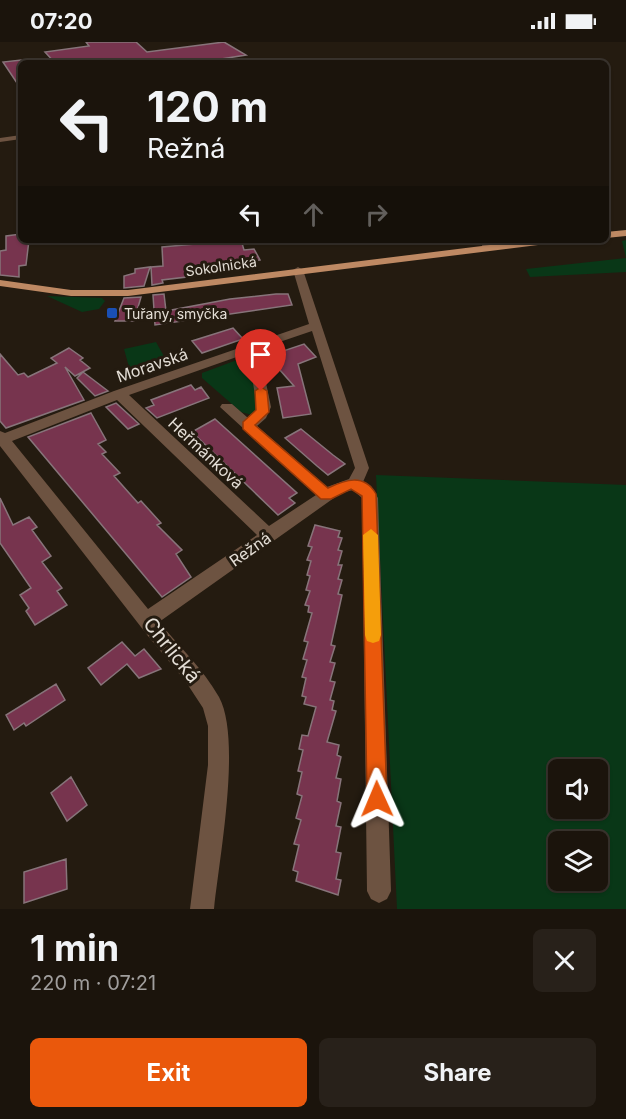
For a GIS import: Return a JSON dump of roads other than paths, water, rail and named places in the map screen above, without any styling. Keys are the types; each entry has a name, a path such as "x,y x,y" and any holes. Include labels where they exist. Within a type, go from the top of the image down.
{"main road":[{"path":"609,235 626,233"},
{"name":"Sokolnická","path":"0,283 71,293 113,294 503,243"}],"street":[{"path":"0,140 18,137"},
{"path":"298,270 362,468 354,484 366,490 370,498 379,891"},
{"name":"Moravská","path":"1,439 119,394 317,325"},
{"path":"247,426 261,416 264,407 253,348"},
{"name":"Heřmánková","path":"119,394 269,536"},
{"path":"227,407 326,495"},
{"name":"Chrlická","path":"1,439 203,689 212,704 218,726 219,765 202,909"},
{"name":"Režná","path":"147,620 326,495 344,484 354,484"}],"place":[{"name":"Tuřany, smyčka","path":"112,313"}]}
